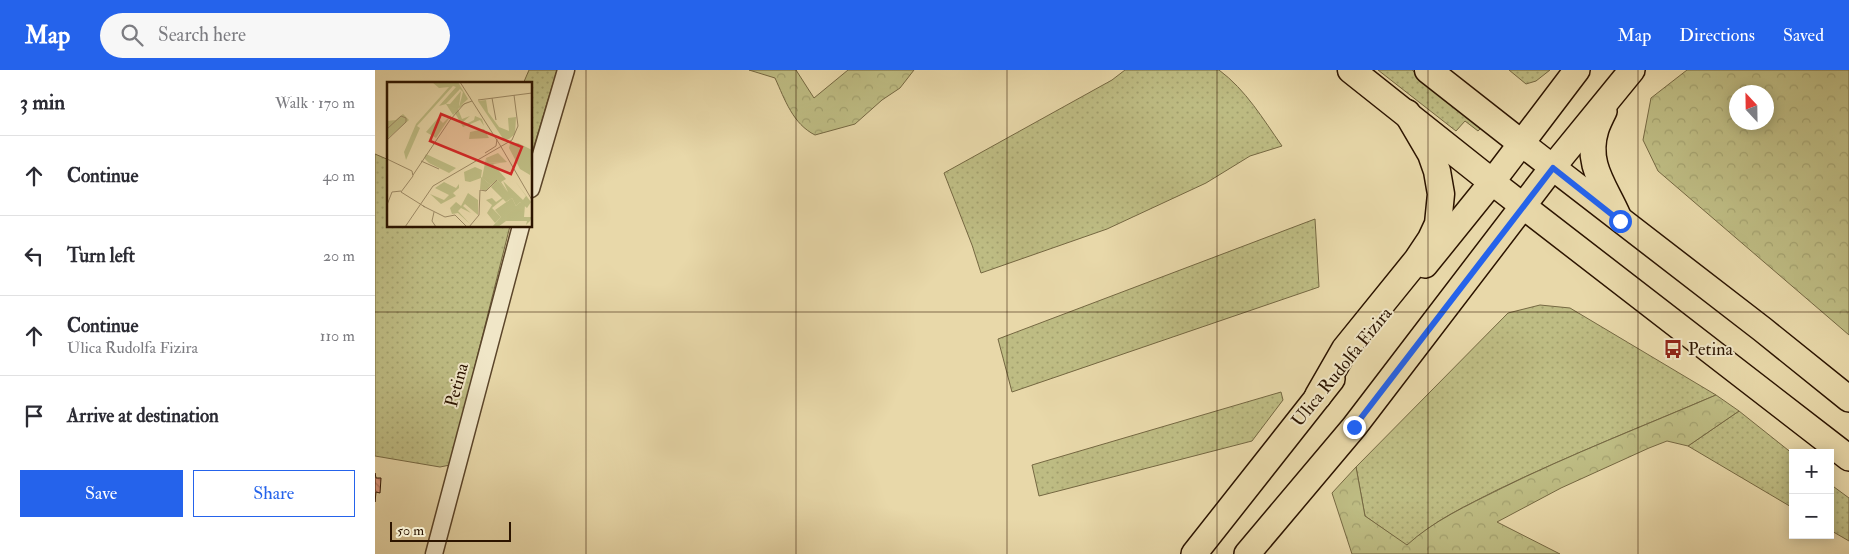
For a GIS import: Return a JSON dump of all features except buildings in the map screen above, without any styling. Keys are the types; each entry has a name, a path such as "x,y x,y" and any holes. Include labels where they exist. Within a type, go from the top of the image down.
{"highway":[{"path":"1351,70 1492,182"},
{"path":"1429,70 1521,143"},
{"path":"1318,396 1345,349 1417,260 1431,239 1438,224 1441,194 1437,171 1431,154 1407,113"}],"main road":[{"name":"Ulica Rudolfa Fizira","path":"1194,554 1318,396 1492,182 1577,70"},
{"path":"1247,554 1354,427 1523,206 1632,70"},
{"path":"1609,97 1596,130 1593,143 1593,159 1599,178 1620,221"},
{"path":"1521,143 1620,221 1763,329 1849,399"},
{"path":"1492,182 1849,458"}],"street":[{"path":"533,182 566,70"},
{"name":"Petina","path":"434,554 520,228"}],"green space":[{"path":"529,70 557,70 533,149 533,82 524,82"},
{"path":"749,70 796,70 814,98 848,70 914,70 900,88 882,100 855,124 815,135 795,118 775,78"},
{"path":"1125,70 1219,70 1246,96 1282,146 1250,156 1206,183 1107,229 981,273 944,173 1112,80"},
{"path":"1378,70 1412,70 1483,126 1478,131 1465,121 1456,131"},
{"path":"1509,70 1550,70 1536,81 1526,84"},
{"path":"1687,70 1849,70 1849,335 1658,171 1643,140 1651,98"},
{"path":"375,154 387,159 387,228 509,228 450,465 440,467 375,456"},
{"path":"1315,219 1319,287 1012,392 998,339"},
{"path":"1540,305 1570,308 1716,395 1497,490 1438,522 1407,546 1365,516 1356,467 1508,313"},
{"path":"1281,392 1283,400 1252,441 1039,496 1032,465"},
{"path":"1716,395 1739,411 1688,446 1667,441 1649,448 1561,488 1497,522 1560,554 1352,554 1332,493 1356,467 1365,516 1407,545 1439,521 1500,489 1581,452"},
{"path":"1739,411 1789,451 1789,506 1688,446"},
{"path":"1834,487 1849,498 1849,541 1834,532"}],"place":[{"name":"Petina","path":"1673,349"}],"route":[{"path":"1354,427 1553,168 1620,221"}]}
